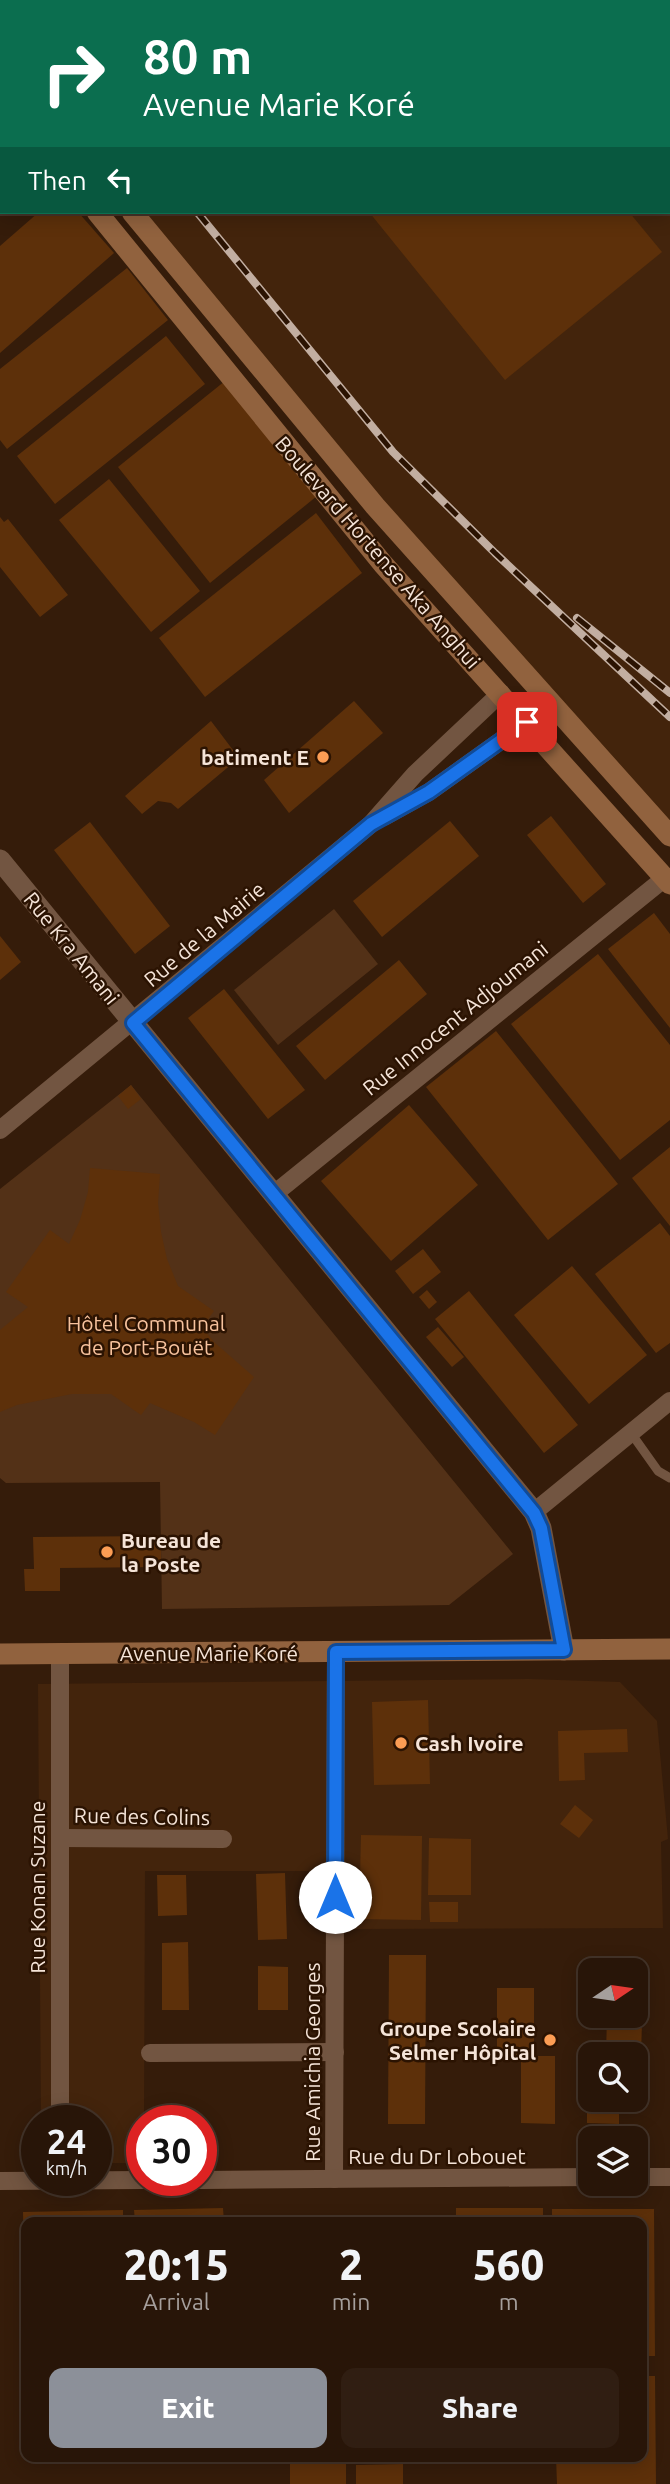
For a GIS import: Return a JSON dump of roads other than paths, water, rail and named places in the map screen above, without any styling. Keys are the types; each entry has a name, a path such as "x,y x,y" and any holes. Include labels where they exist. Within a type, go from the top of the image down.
{"main road":[{"name":"Boulevard Hortense Aka Anghui","path":"99,214 375,554 668,881"},
{"name":"Boulevard Hortense Aka Anghui","path":"134,214 375,506 670,836"},
{"name":"Avenue Marie Koré","path":"0,1654 670,1649"}],"street":[{"name":"Rue de la Mairie","path":"0,1130 371,824 415,774 501,694"},
{"name":"Rue de la Mairie","path":"371,824 429,792 527,722"},
{"name":"Rue Kra Amani","path":"0,860 534,1513 541,1528 564,1650"},
{"name":"Rue Innocent Adjoumani","path":"274,1194 668,881"},
{"path":"534,1513 670,1401"},
{"name":"Rue Amichia Georges","path":"334,2179 336,1652"},
{"name":"Rue Konan Suzane","path":"60,1654 60,2105"},
{"name":"Rue des Colins","path":"60,1838 223,1839"},
{"path":"149,2053 335,2052"},
{"name":"Rue du Dr Lobouet","path":"217,2180 578,2177"},
{"path":"648,2177 670,2177"},
{"path":"0,2181 21,2181"}],"lane":[{"path":"631,1433 658,1471 670,1478"}],"railway":[{"path":"199,214 393,452 495,553 670,717"},
{"path":"577,618 670,693"}],"place":[{"name":"batiment E","path":"323,757"},
{"name":"Bureau de la Poste","path":"107,1552"},
{"name":"Cash Ivoire","path":"401,1743"},
{"name":"Groupe Scolaire Selmer Hôpital","path":"550,2040"}],"park label":[{"name":"Hôtel Communal de Port-Bouët","path":"146,1335"}]}
